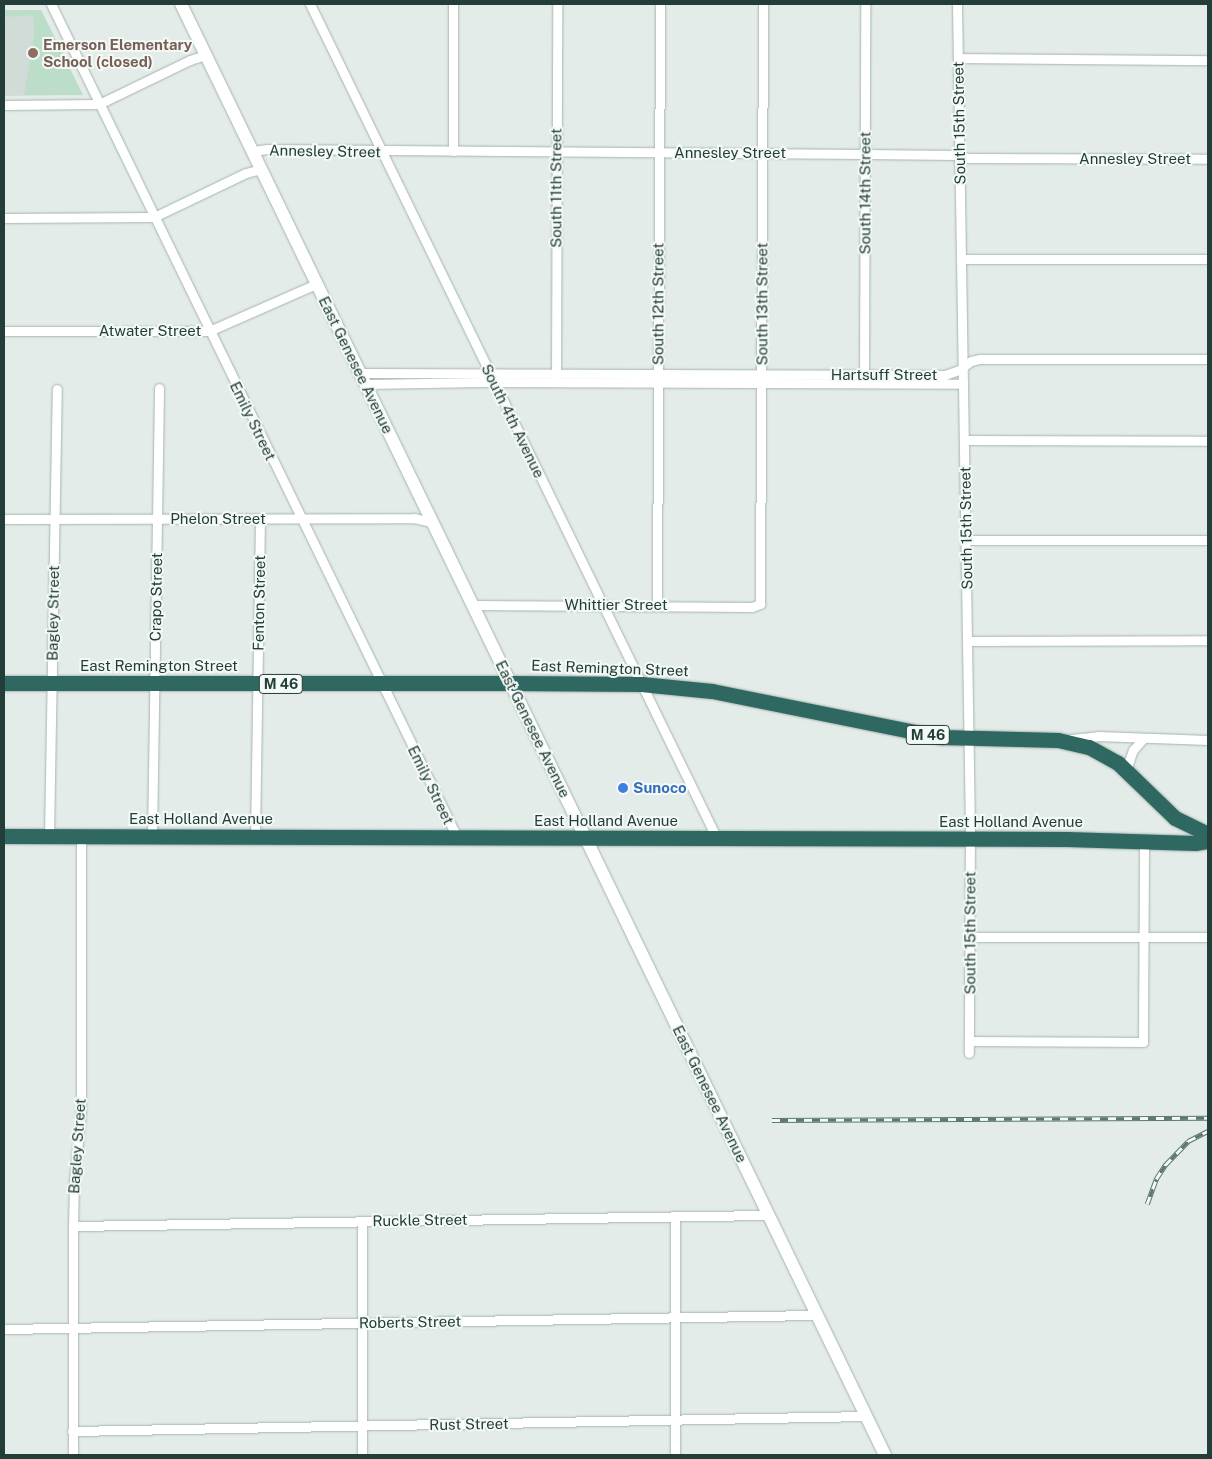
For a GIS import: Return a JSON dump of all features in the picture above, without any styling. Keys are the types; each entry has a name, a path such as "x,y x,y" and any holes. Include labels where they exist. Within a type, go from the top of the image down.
{"highway":[{"name":"East Remington Street","path":"4,682 641,684 712,691 898,730 969,740 1058,740 1079,744 1100,751 1126,770 1175,818 1208,834"},
{"name":"East Holland Avenue","path":"4,836 970,839 1195,843 1208,841"}],"main road":[{"name":"East Genesee Avenue","path":"181,4 587,838 884,1455"}],"street":[{"name":"Emily Street","path":"51,4 457,837"},
{"name":"South 4th Avenue","path":"310,4 717,839"},
{"path":"453,4 453,151"},
{"name":"South 11th Street","path":"555,377 557,4"},
{"name":"South 12th Street","path":"658,605 660,4"},
{"name":"South 13th Street","path":"760,604 763,4"},
{"name":"South 14th Street","path":"864,378 865,4"},
{"name":"South 15th Street","path":"958,4 969,740 969,1053"},
{"path":"4,105 99,104 190,60 205,55"},
{"path":"958,58 1208,60"},
{"name":"Annesley Street","path":"252,151 864,154 1208,159"},
{"path":"4,218 154,217 246,173 261,169"},
{"path":"962,259 1208,259"},
{"name":"Atwater Street","path":"4,331 209,331 316,284"},
{"name":"Hartsuff Street","path":"363,379 492,377 864,378 945,375 953,373 971,361 980,359 1208,359"},
{"name":"Hartsuff Street","path":"864,378 963,384"},
{"name":"Crapo Street","path":"152,837 159,388"},
{"name":"Bagley Street","path":"49,836 57,389"},
{"path":"964,440 1208,441"},
{"name":"Phelon Street","path":"4,519 302,520 414,518 432,522"},
{"name":"Fenton Street","path":"255,837 260,519"},
{"path":"965,540 1208,540"},
{"name":"Whittier Street","path":"472,605 602,604 752,607 760,604"},
{"path":"967,641 1208,640"},
{"path":"1058,740 1098,736 1208,740"},
{"path":"1126,770 1132,750 1143,739"},
{"name":"Bagley Street","path":"72,1455 74,1182 81,1110 81,837"},
{"path":"970,1041 1143,1042 1144,842"},
{"path":"969,937 1208,937"},
{"name":"Ruckle Street","path":"73,1226 768,1215"},
{"path":"675,1217 675,1455"},
{"path":"362,1221 362,1455"},
{"name":"Roberts Street","path":"4,1328 73,1329 817,1315"},
{"name":"Rust Street","path":"72,1431 866,1416"}],"shaded area":[{"name":"Emerson Elementary School (closed)","path":"4,10 41,10 83,95 4,96"}],"green space":[{"path":"4,10 41,10 83,95 24,95 34,38 34,17 30,15 4,17"}],"railway":[{"path":"772,1120 1208,1118"},
{"path":"1147,1204 1156,1179 1165,1165 1188,1141 1208,1131"}],"place":[{"name":"Emerson Elementary School (closed)","path":"33,53"},
{"name":"Sunoco","path":"623,788"}]}
